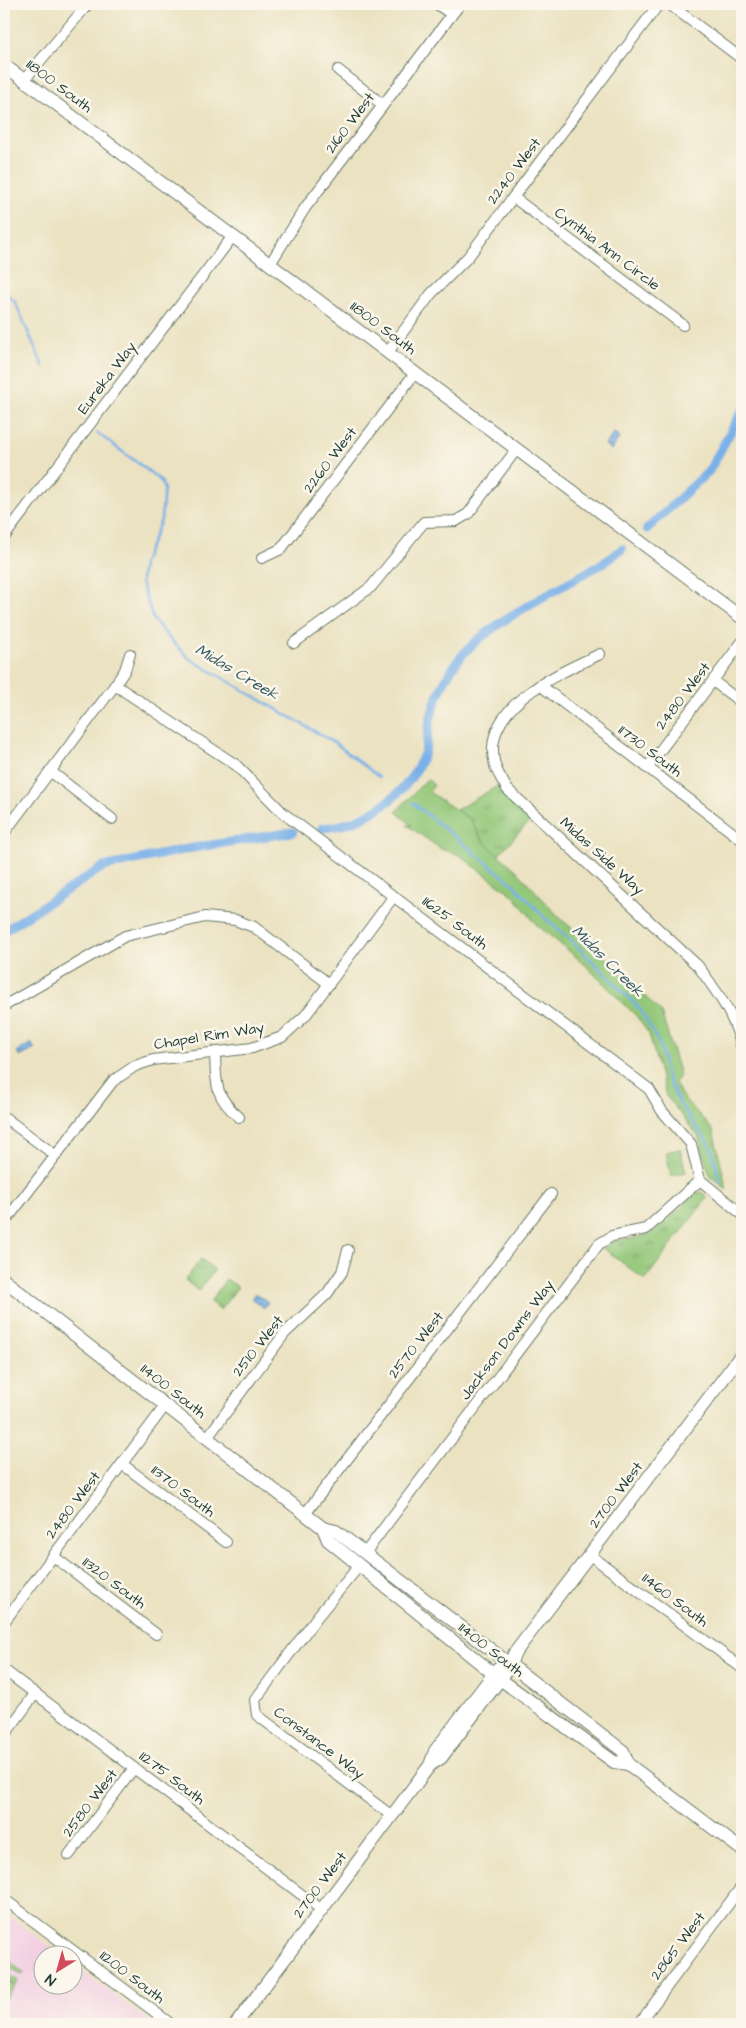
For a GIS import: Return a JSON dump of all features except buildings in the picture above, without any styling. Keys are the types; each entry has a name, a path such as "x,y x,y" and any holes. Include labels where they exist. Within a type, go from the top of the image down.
{"main road":[{"name":"11800 South","path":"4,65 742,618"},
{"name":"11400 South","path":"4,1280 323,1528 336,1531 509,1660 623,1751 628,1764"},
{"name":"2700 West","path":"236,2024 430,1765 441,1758 497,1676 742,1354"},
{"name":"11400 South","path":"323,1528 328,1540 497,1676 614,1762 628,1764 742,1850"}],"street":[{"path":"24,80 88,4"},
{"path":"437,4 451,14"},
{"name":"2160 West","path":"270,264 305,208 460,4"},
{"name":"2240 West","path":"388,352 431,294 468,257 659,4"},
{"path":"669,4 742,59"},
{"path":"338,70 383,105"},
{"name":"Cynthia Ann Circle","path":"513,197 683,325"},
{"name":"Eureka Way","path":"4,537 233,236"},
{"name":"2260 West","path":"262,558 281,550 415,373"},
{"path":"294,643 371,587 424,522 456,521 468,514 516,450"},
{"name":"2480 West","path":"648,768 742,642"},
{"path":"4,833 115,685 125,670 130,654"},
{"name":"Midas Side Way","path":"600,654 557,674 512,705 499,727 492,746 495,766 507,788 698,966 722,999 740,1031 742,1049"},
{"path":"713,681 742,703"},
{"name":"11625 South","path":"115,685 236,765 276,807 649,1089 662,1111 691,1144 700,1180"},
{"name":"11730 South","path":"540,685 742,840"},
{"path":"50,771 112,819"},
{"name":"Chapel Rim Way","path":"4,1222 101,1094 127,1071 144,1062 162,1058 252,1048 282,1037 300,1022 394,896"},
{"path":"4,1006 125,936 210,917 236,920 254,927 329,984"},
{"path":"215,1052 216,1086 219,1096 225,1105 239,1117"},
{"path":"4,1117 55,1155"},
{"path":"700,1180 742,1214"},
{"name":"Jackson Downs Way","path":"365,1553 599,1244 612,1236 646,1229 700,1180"},
{"name":"2570 West","path":"306,1514 551,1194"},
{"name":"2510 West","path":"207,1438 285,1333 327,1294 342,1272 348,1250"},
{"name":"2480 West","path":"4,1622 165,1406"},
{"name":"11370 South","path":"122,1464 226,1542"},
{"name":"11460 South","path":"590,1555 742,1668"},
{"name":"11320 South","path":"53,1556 156,1634"},
{"name":"Constance Way","path":"359,1566 316,1617 255,1700 257,1714 392,1816"},
{"name":"11275 South","path":"4,1670 322,1910"},
{"path":"4,1736 35,1694"},
{"name":"2580 West","path":"69,1855 134,1768"},
{"name":"2865 West","path":"639,2024 742,1886"},
{"name":"11200 South","path":"4,1899 171,2024"}],"shaded area":[{"path":"4,1912 49,1946 32,1946 32,1996 82,1996 82,1971 153,2024 4,2024"}],"green space":[{"path":"427,779 434,785 429,792 470,819 484,842 515,869 561,919 595,947 661,1012 680,1075 675,1082 681,1095 713,1130 727,1190 710,1176 698,1136 666,1096 649,1034 637,1017 581,961 537,925 513,895 459,855 441,849 407,825 412,825 396,812"},
{"path":"499,785 532,819 498,855 484,842 470,819 456,810"},
{"path":"680,1149 686,1172 671,1176 666,1152"},
{"path":"701,1192 708,1197 645,1280 603,1248 615,1241 636,1238 655,1230 696,1193"},
{"path":"201,1259 215,1270 198,1291 185,1280"},
{"path":"226,1279 238,1287 220,1310 210,1302"},
{"path":"4,1957 24,1973 22,1975 13,1969 9,1974 18,1981 15,1986 4,1977"},
{"path":"4,1977 15,1986 4,2000"}],"water":[{"path":"614,433 620,437 611,450 605,445"},
{"path":"31,1043 35,1049 20,1057 17,1052"},
{"path":"256,1293 268,1302 264,1308 252,1299"}],"waterway":[{"name":"Midas Creek","path":"4,291 15,302 43,366"},
{"path":"647,529 709,471 742,411"},
{"name":"Midas Creek","path":"97,433 161,481 164,489 161,520 143,563 141,582 153,619 190,659 335,743 379,777"},
{"path":"322,828 338,826 369,814 396,795 407,782 417,769 424,754 431,718 442,688 455,664 467,650 481,637 515,613 608,560 622,549"},
{"name":"Midas Creek","path":"413,803 513,884 546,919 575,944 640,1009 660,1045 666,1075 679,1103 712,1149 720,1183"},
{"path":"4,931 103,867 192,848 293,832"}]}
